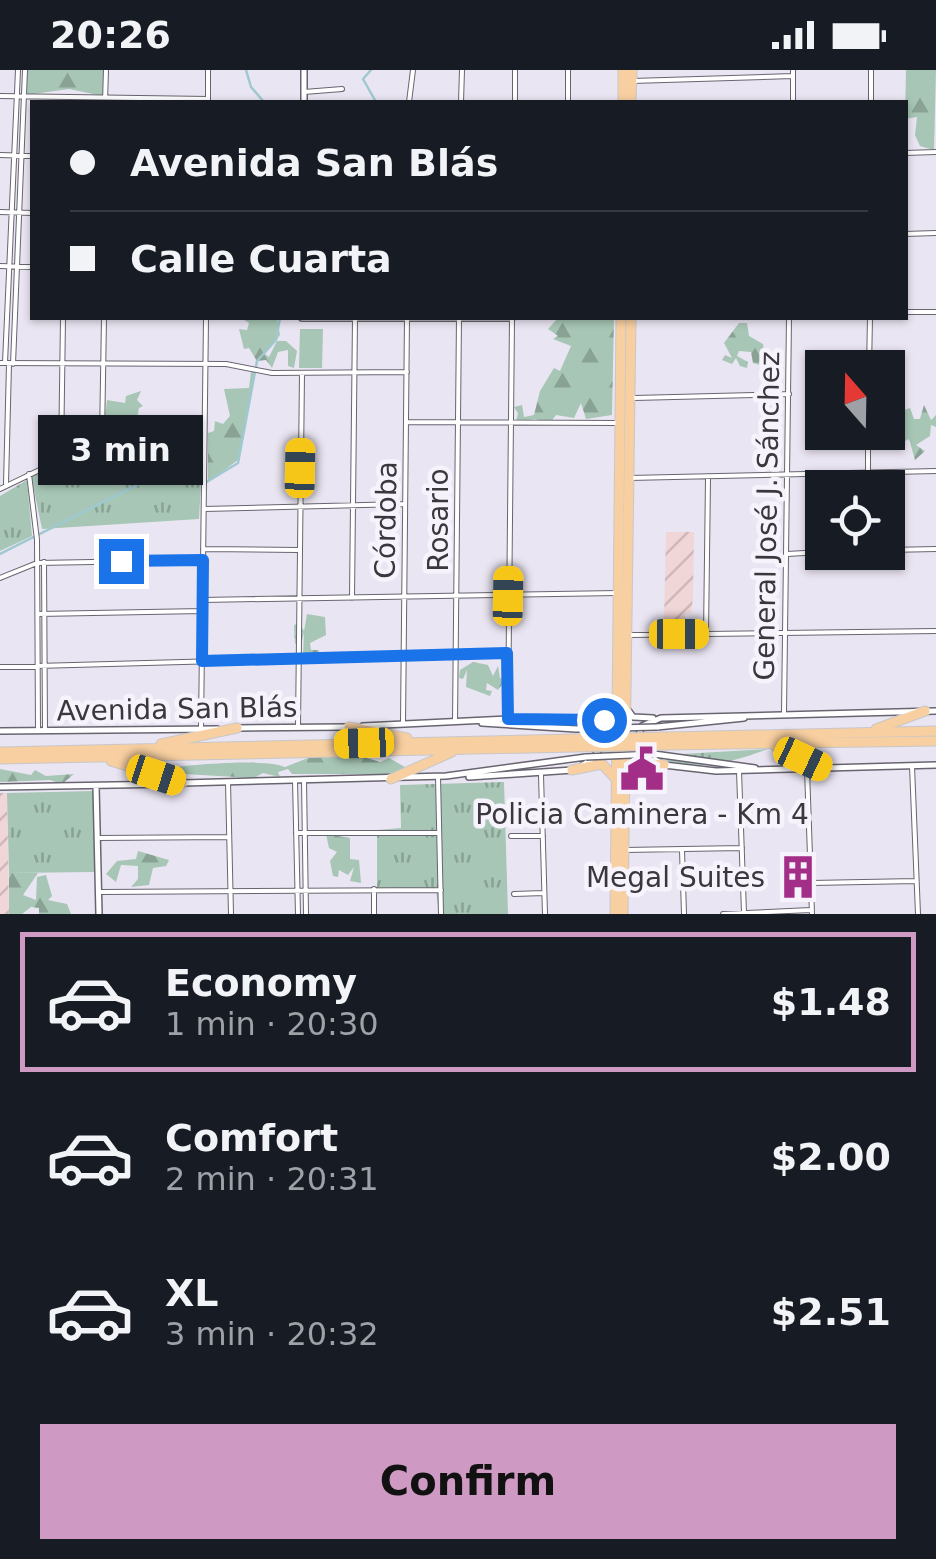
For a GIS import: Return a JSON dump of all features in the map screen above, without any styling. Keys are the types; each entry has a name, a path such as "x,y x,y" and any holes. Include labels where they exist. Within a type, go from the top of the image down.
{"highway":[{"path":"623,70 623,100"},
{"path":"631,100 632,75"},
{"path":"621,320 618,594 623,914"},
{"path":"621,698 626,635 631,320"},
{"path":"869,732 930,711"},
{"path":"349,727 425,741"},
{"path":"138,749 237,728"},
{"path":"668,741 936,731"},
{"path":"0,756 104,758 457,750 575,738"},
{"path":"0,756 575,738 769,744 936,741"},
{"path":"769,744 805,764 824,769"},
{"path":"391,779 457,750"},
{"path":"104,758 182,784"},
{"path":"572,770 602,764 621,782"},
{"path":"615,914 621,782 638,764 664,765"}],"street":[{"path":"3,488 9,266 21,70"},
{"path":"0,96 106,100 106,70"},
{"path":"208,70 208,100"},
{"path":"304,70 304,100"},
{"path":"409,100 414,70"},
{"path":"461,100 462,70"},
{"path":"515,100 516,70"},
{"path":"568,70 568,100"},
{"path":"870,100 872,70"},
{"path":"632,75 793,73 792,100"},
{"path":"304,92 342,89"},
{"path":"7,363 21,213 20,96"},
{"path":"908,153 936,152"},
{"path":"0,155 30,156"},
{"path":"0,212 30,213"},
{"path":"908,234 936,233"},
{"path":"0,266 30,267"},
{"path":"908,312 936,312"},
{"path":"61,458 63,320"},
{"path":"102,440 104,320"},
{"path":"201,729 206,320"},
{"path":"352,598 355,320"},
{"name":"Córdoba","path":"403,724 406,320"},
{"name":"Rosario","path":"455,722 460,320"},
{"path":"508,719 512,320"},
{"name":"General José J. Sánchez","path":"784,715 790,320"},
{"path":"869,350 870,320"},
{"path":"7,363 206,365 302,373 407,372"},
{"path":"298,727 302,373"},
{"path":"629,398 789,394"},
{"path":"0,415 8,412"},
{"path":"407,422 620,423"},
{"path":"3,488 102,440 205,443"},
{"path":"905,471 936,471"},
{"path":"29,474 40,563 42,731"},
{"path":"628,478 805,474"},
{"path":"706,634 708,478"},
{"path":"204,508 406,504"},
{"path":"203,549 299,550"},
{"path":"905,550 936,549"},
{"path":"787,554 805,553"},
{"path":"0,578 40,563 203,560"},
{"path":"202,600 618,594"},
{"path":"42,614 202,611"},
{"path":"626,635 936,630"},
{"path":"0,667 507,653"},
{"path":"621,698 633,717 930,711"},
{"name":"Avenida San Blás","path":"0,731 577,720 610,717 621,698"},
{"name":"Avenida San Blás","path":"474,722 575,738 752,716"},
{"path":"661,718 642,726 638,742 642,751 664,765 739,772 805,764 812,912 723,914"},
{"path":"446,776 572,770 596,758 601,743 594,727 577,720"},
{"path":"0,787 438,777 586,757 654,754 758,768"},
{"path":"824,769 936,765"},
{"path":"912,766 918,914"},
{"path":"739,772 744,913"},
{"path":"542,774 546,914"},
{"path":"438,777 441,914"},
{"path":"295,780 298,914"},
{"path":"304,780 306,914"},
{"path":"228,782 231,914"},
{"path":"96,786 99,914"},
{"path":"296,832 439,833"},
{"path":"98,838 230,836"},
{"path":"511,836 544,836"},
{"path":"624,850 742,848"},
{"path":"682,850 684,914"},
{"path":"810,883 917,881"},
{"path":"374,889 374,914"},
{"path":"99,892 441,890"},
{"path":"514,894 545,893"}],"shaded area":[{"path":"666,532 694,532 693,598 691,613 685,614 685,620 664,621"},
{"path":"0,793 7,793 9,914 0,914"}],"green space":[{"path":"22,70 103,70 103,96 69,89 26,95"},
{"path":"906,70 936,70 934,150 920,146 915,135 917,117 908,118"},
{"path":"244,320 277,320 280,335 265,354 269,357 277,341 286,341 297,351 294,368 288,366 288,350 278,352 272,368 266,360 257,361 249,348 244,349 239,329 247,330 249,323"},
{"path":"556,320 614,320 612,415 586,419 581,403 574,418 556,415 550,423 535,419 516,422 518,413 514,407 522,405 524,417 534,415 540,391 554,368 560,371 571,346 553,339 558,336 548,329"},
{"path":"739,323 747,323 749,336 763,344 765,357 760,365 753,363 751,352 739,351 737,356 748,362 747,368 740,366 736,358 732,364 722,360 725,355 732,358 724,343"},
{"path":"300,329 323,329 322,368 299,368"},
{"path":"256,370 238,460 208,482 208,433 214,431 215,421 223,424 230,416 224,389 249,388 251,372"},
{"path":"141,391 137,400 143,406 139,408 135,428 112,425 105,418 107,400 125,403 126,396"},
{"path":"924,405 931,420 936,415 936,427 931,425 930,436 916,445 925,451 915,460 909,439 905,441 905,410 910,408 914,419 920,419"},
{"path":"102,443 203,446 199,519 42,529 31,475"},
{"path":"27,480 32,536 0,551 0,496"},
{"path":"307,614 325,617 326,635 310,643 311,650 319,650 317,657 303,656 304,632 302,641 295,644 294,625 299,623 304,631"},
{"path":"473,662 488,665 493,676 498,666 500,678 506,679 498,690 487,683 486,690 492,691 490,696 466,687 467,670 463,679 459,678 460,670"},
{"path":"768,749 708,764 647,756"},
{"path":"313,756 361,756 380,762 389,758 405,767 394,774 292,774 288,769 278,772 280,777 263,773 254,778 166,773 169,768 227,763 285,767"},
{"path":"0,769 31,775 35,770 46,776 74,774 62,784 50,780 0,782"},
{"path":"504,782 508,914 439,914 436,891 377,888 377,830 401,828 400,785"},
{"path":"94,791 95,872 9,873 7,793"},
{"path":"326,834 350,838 350,859 359,860 361,883 350,881 354,867 348,875 339,870 338,877 333,876 330,861 337,852 329,848"},
{"path":"138,851 169,860 166,866 153,868 149,885 131,887 138,879 138,866 121,865 116,882 106,874 117,861 136,859"},
{"path":"9,873 38,873 23,895 36,900 37,877 46,875 52,896 48,900 67,904 71,914 39,914 39,908 31,907 22,914 9,914"}],"waterway":[{"path":"246,70 251,87 262,100"},
{"path":"371,70 363,79 375,100"},
{"path":"0,554 139,484 205,483 238,463 257,361 276,340 280,320"}],"place":[{"name":"Policia Caminera - Km 4","path":"642,769"},
{"name":"Megal Suites","path":"798,877"}],"route":[{"path":"121,561 203,560 202,661 507,653 508,719 604,720"}]}
